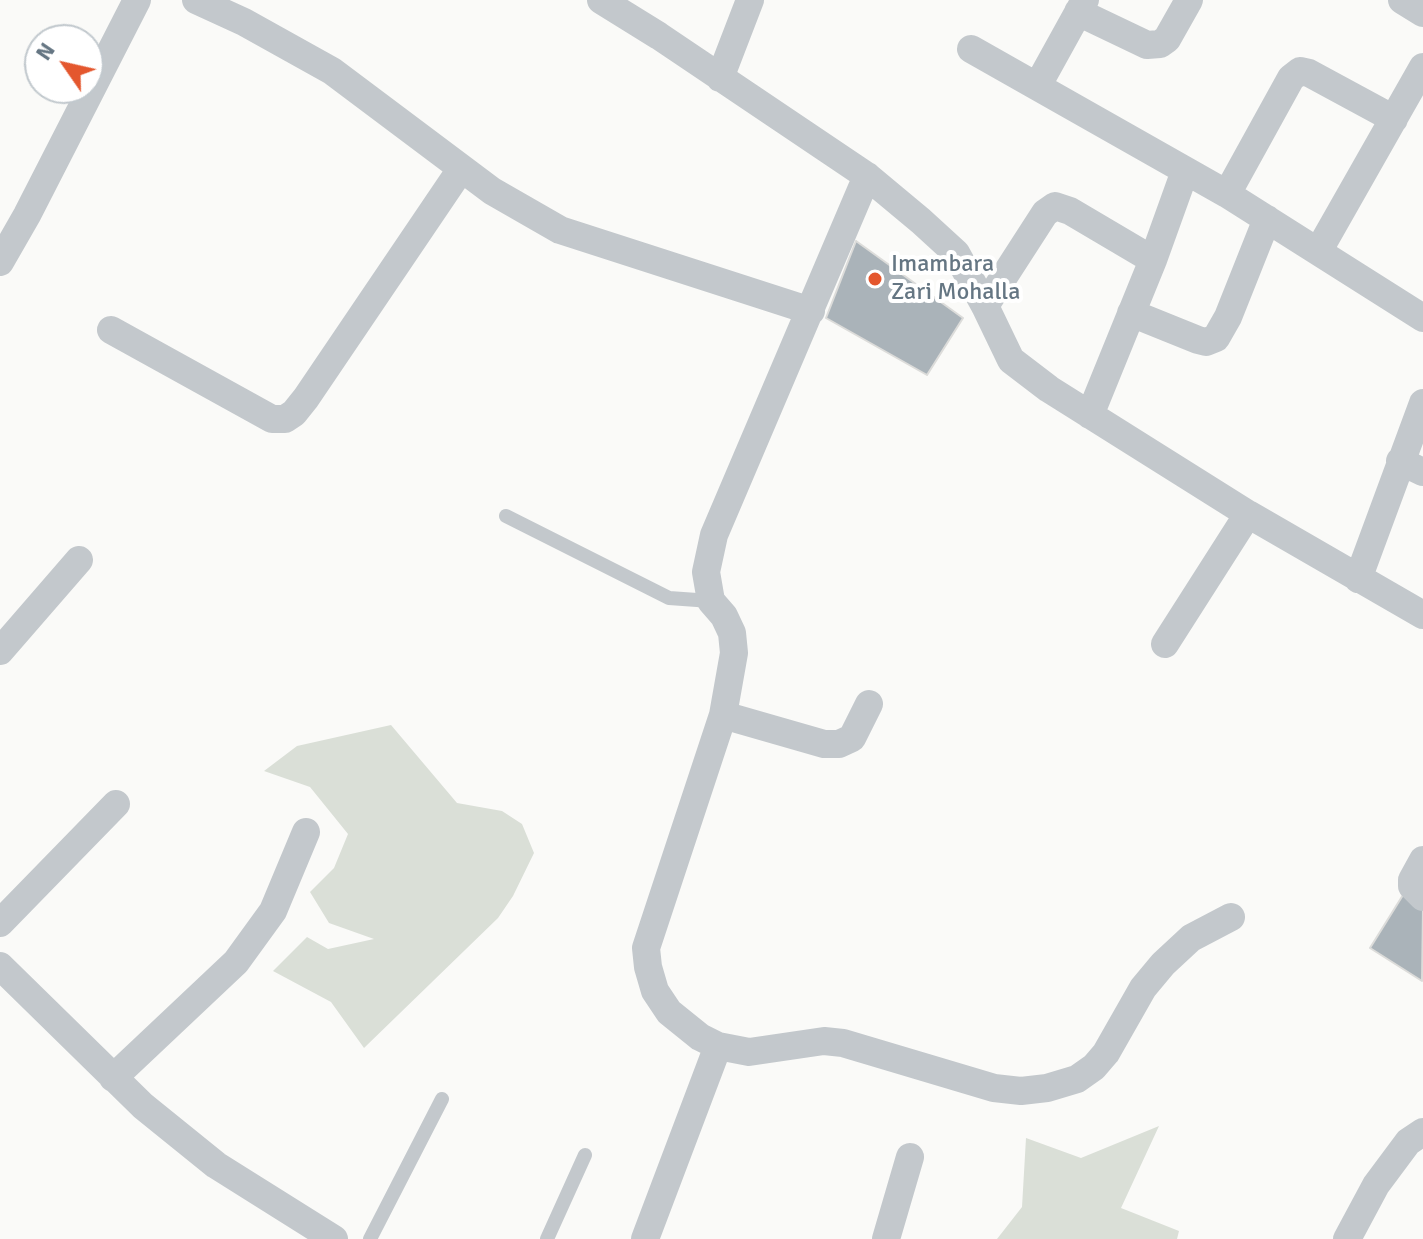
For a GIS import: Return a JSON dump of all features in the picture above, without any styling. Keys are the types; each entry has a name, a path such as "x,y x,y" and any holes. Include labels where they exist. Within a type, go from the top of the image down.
{"street":[{"path":"0,262 137,0"},
{"path":"196,0 244,22 332,71 492,191 560,230 811,311"},
{"path":"601,0 867,176 956,253 1011,360 1049,389 1248,514 1423,615"},
{"path":"720,78 750,0"},
{"path":"1038,85 1081,6 1147,45 1160,44 1167,39 1189,0"},
{"path":"1402,0 1423,13"},
{"path":"971,49 1227,194 1423,318"},
{"path":"1319,250 1423,67"},
{"path":"1227,194 1291,78 1300,71 1394,119"},
{"path":"111,330 272,419 285,419 306,398 461,169"},
{"path":"1090,415 1153,260 1185,171"},
{"path":"867,176 714,535 706,572 711,601 724,616 732,633 734,653 723,715 646,948 655,991 669,1012 700,1037 718,1046 749,1052 824,1041 843,1043 994,1088 1021,1091 1047,1088 1077,1079 1094,1067 1106,1053 1143,988 1163,964 1191,938 1231,917"},
{"path":"985,306 1045,213 1055,206 1070,211 1153,260"},
{"path":"1131,313 1198,340 1206,342 1216,338 1228,317 1267,219"},
{"path":"1358,579 1412,467 1423,403"},
{"path":"1165,644 1248,514"},
{"path":"0,651 79,560"},
{"path":"723,715 824,744 839,744 852,738 869,704"},
{"path":"0,923 116,804"},
{"path":"118,1073 236,962 273,911 306,832"},
{"path":"1423,860 1412,886 1423,897"},
{"path":"0,966 118,1073 143,1106 216,1165 334,1239"},
{"path":"645,1239 718,1046"},
{"path":"1347,1239 1376,1185 1408,1142 1423,1132"},
{"path":"886,1239 910,1157"}],"lane":[{"path":"506,516 669,598 711,601"},
{"path":"370,1239 442,1099"},
{"path":"547,1239 585,1155"}],"shaded area":[{"path":"391,725 457,803 502,811 522,824 534,853 513,896 498,918 364,1048 331,1002 273,971 307,937 328,949 374,939 329,923 310,892 334,868 348,834 310,787 264,771 297,746"},
{"path":"1159,1126 1121,1208 1179,1231 1177,1239 997,1239 1022,1207 1026,1138 1081,1158"}],"building":[{"name":"Imambara Zari Mohalla","path":"856,241 963,318 927,375 826,318"},
{"path":"1403,895 1423,908 1422,981 1370,948"}],"place":[{"name":"Imambara Zari Mohalla","path":"875,279"}]}
